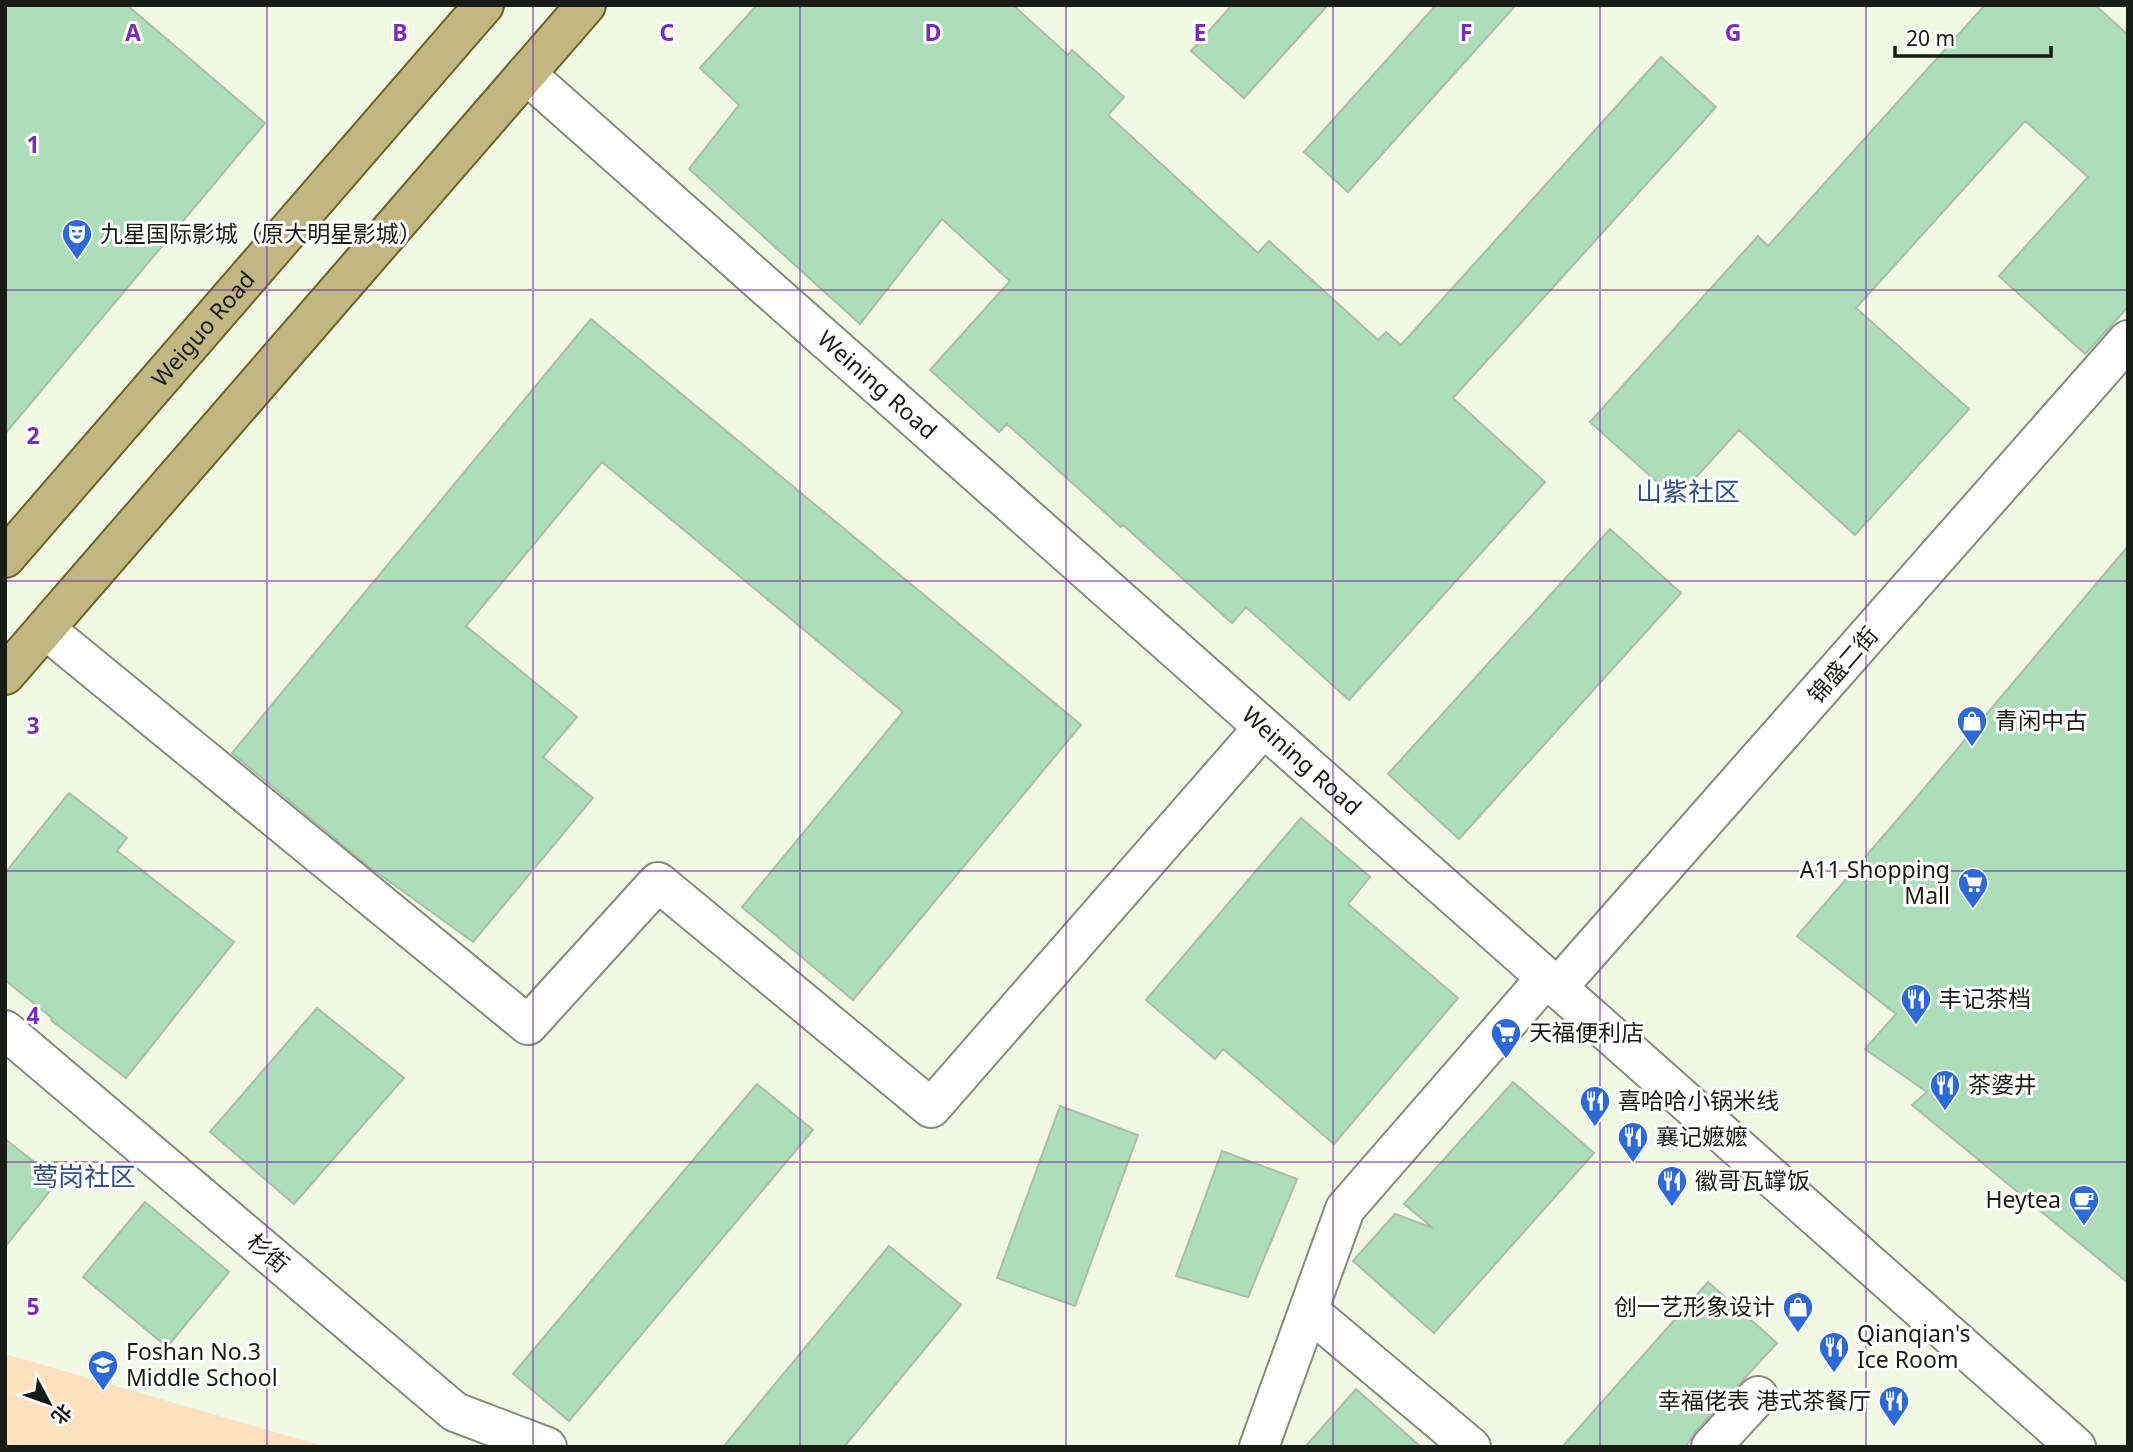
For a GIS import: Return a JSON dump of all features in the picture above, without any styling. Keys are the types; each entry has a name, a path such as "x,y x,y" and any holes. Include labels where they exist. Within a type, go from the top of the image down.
{"main road":[{"name":"Weiguo Road","path":"5,558 484,5"},
{"path":"5,675 586,5"}],"street":[{"name":"Weining Road","path":"526,74 2076,1447"},
{"name":"锦盛二街","path":"1259,1447 1345,1209 1552,983 2128,340"},
{"path":"46,629 528,1025 658,882 931,1108 1263,728"},
{"name":"杉街","path":"5,1030 455,1412 547,1447"},
{"path":"1309,1311 1471,1447"},
{"path":"1711,1447 1758,1396"}],"shaded area":[{"name":"Foshan No.3 Middle School","path":"5,1354 327,1447 5,1447"}],"building":[{"name":"九星国际影城（原大明星影城）","path":"5,5 127,5 265,123 5,434"},
{"path":"757,5 1013,5 1068,55 1072,50 1124,97 1108,115 1258,253 1269,241 1378,340 1386,332 1401,345 1661,57 1716,107 1453,398 1545,482 1349,700 1246,607 1232,623 1007,424 999,432 930,370 1010,281 942,219 860,324 689,169 739,105 700,68"},
{"path":"1232,5 1328,5 1244,98 1191,51"},
{"path":"1436,5 1516,5 1348,192 1304,152"},
{"path":"1985,5 2095,5 2128,35 2128,307 2085,354 1999,276 2088,177 2025,121 1856,308 1969,409 1855,535 1739,430 1676,499 1590,422 1758,236 1768,246"},
{"path":"591,319 1081,725 853,1000 742,907 903,712 602,462 466,626 577,717 543,757 593,798 473,942 368,866 232,753"},
{"path":"1610,529 1681,593 1459,839 1388,774"},
{"name":"A11 Shopping Mall","path":"2128,546 2128,1283 1912,1105 1927,1092 1865,1049 1896,1014 1797,936"},
{"path":"69,793 127,838 117,851 234,942 126,1078 51,1020 52,1018 5,980 5,873"},
{"path":"1301,818 1370,877 1348,904 1458,998 1334,1144 1223,1049 1215,1059 1146,1000"},
{"path":"317,1008 404,1078 294,1204 210,1132"},
{"path":"1513,1082 1594,1153 1434,1333 1353,1261 1395,1214 1433,1228 1404,1204"},
{"path":"757,1084 813,1130 569,1421 513,1374"},
{"path":"1060,1106 1138,1135 1075,1306 997,1278"},
{"path":"5,1139 58,1181 5,1247"},
{"path":"1222,1151 1297,1179 1248,1297 1176,1276"},
{"path":"145,1202 229,1272 167,1347 83,1277"},
{"path":"889,1246 961,1305 844,1447 723,1447"},
{"path":"1708,1282 1777,1343 1695,1432 1685,1447 1562,1447"},
{"path":"1356,1389 1421,1447 1305,1447"}],"place":[{"name":"九星国际影城（原大明星影城）","path":"77,261"},
{"name":"青闲中古","path":"1972,748"},
{"name":"A11 Shopping Mall","path":"1973,910"},
{"name":"丰记茶档","path":"1916,1026"},
{"name":"天福便利店","path":"1506,1060"},
{"name":"茶婆井","path":"1945,1112"},
{"name":"喜哈哈小锅米线","path":"1595,1128"},
{"name":"襄记嬷嬷","path":"1633,1164"},
{"name":"徽哥瓦罉饭","path":"1672,1208"},
{"name":"Heytea","path":"2084,1227"},
{"name":"创一艺形象设计","path":"1798,1334"},
{"name":"Qianqian's Ice Room","path":"1834,1374"},
{"name":"Foshan No.3 Middle School","path":"103,1392"},
{"name":"幸福佬表 港式茶餐厅","path":"1894,1428"}],"district":[{"name":"山紫社区","path":"1688,492"},
{"name":"莺岗社区","path":"84,1177"}]}
